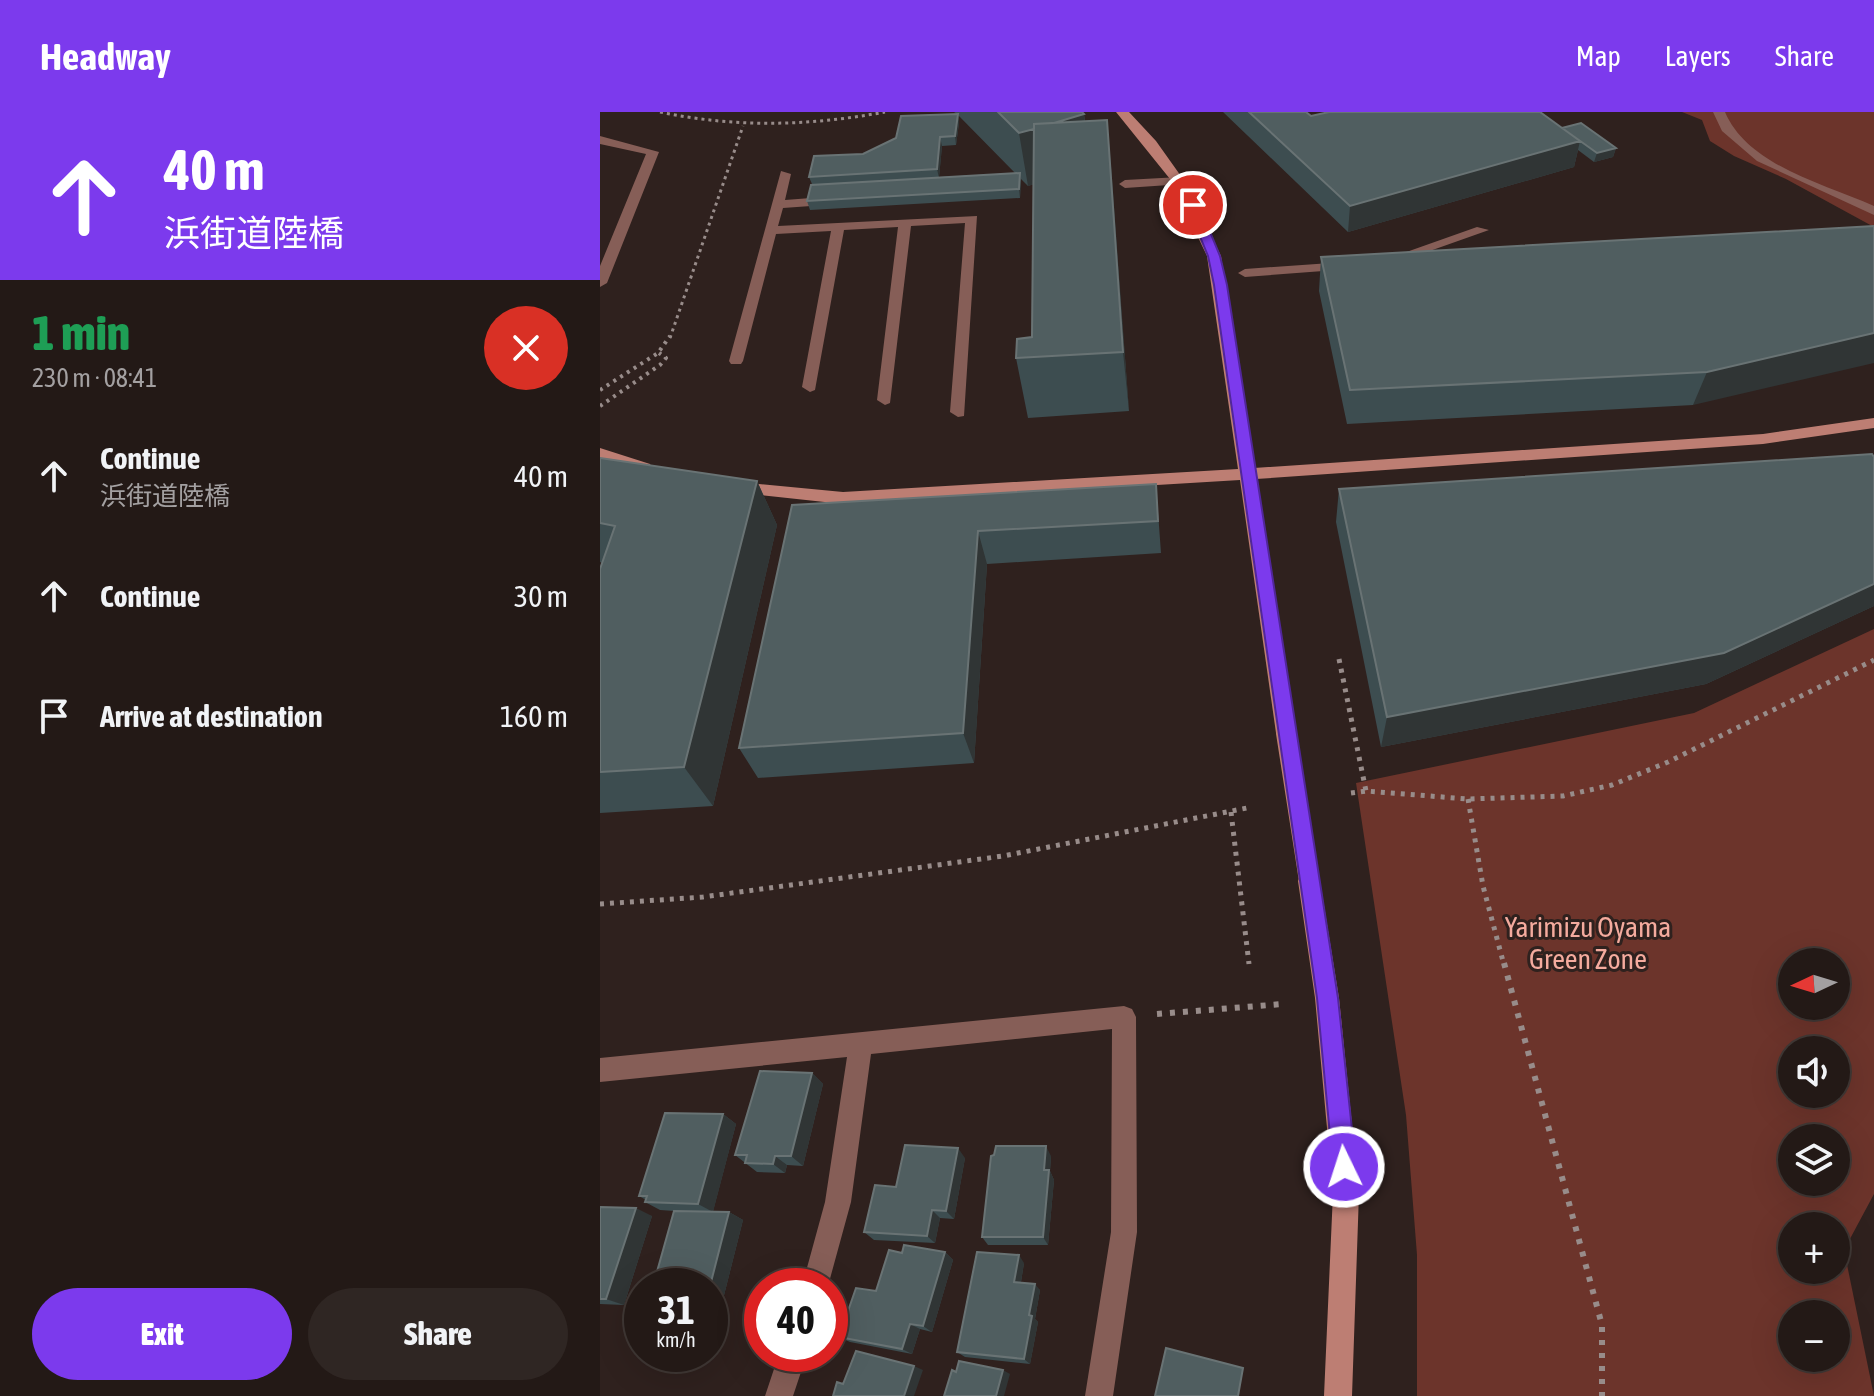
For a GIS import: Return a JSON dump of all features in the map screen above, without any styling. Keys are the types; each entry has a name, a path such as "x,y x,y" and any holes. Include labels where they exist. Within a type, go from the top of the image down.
{"street":[{"path":"1122,112 1180,181 1204,226 1214,256 1327,998 1346,1193 1338,1396"},
{"path":"1719,112 1729,133 1749,151 1874,211"},
{"path":"600,140 653,152 600,283"},
{"path":"736,361 785,174"},
{"path":"1125,184 1180,181"},
{"path":"777,204 811,202"},
{"path":"770,230 972,219 958,412"},
{"path":"885,400 905,223"},
{"path":"810,387 838,227"},
{"path":"1245,273 1370,264 1482,230"},
{"path":"722,485 843,498 1763,439 1874,423"},
{"path":"600,453 658,472"},
{"path":"600,1070 1124,1017 1124,1232 1099,1396"},
{"path":"820,1268 838,1202 860,1046"},
{"path":"779,1396 787,1372"}],"path":[{"path":"660,112 743,126 851,118 885,112"},
{"path":"848,112 851,118"},
{"path":"600,390 658,353 669,340 743,126"},
{"path":"600,406 660,365 666,358 658,353"},
{"path":"1339,659 1366,791"},
{"path":"1351,793 1366,791 1468,799 1563,796 1612,785 1668,762 1874,660"},
{"path":"1468,799 1483,886 1602,1325 1602,1396"},
{"path":"600,904 703,897 1003,856 1247,808"},
{"path":"1231,812 1249,964"},
{"path":"1124,1017 1283,1004"}],"green space":[{"path":"1682,112 1874,112 1874,227 1786,179 1734,156 1710,141 1702,120"},
{"name":"Yarimizu Oyama Green Zone","path":"1874,629 1874,1194 1850,1239 1850,1212 1778,1212 1778,1284 1850,1284 1850,1279 1874,1396 1417,1396 1417,1255 1406,1115 1356,783 1694,713"}],"building":[{"path":"998,112 1084,114 1054,123 1034,124 1034,129 1019,133"},
{"path":"1249,112 1306,112 1311,116 1329,112 1540,112 1580,141 1350,206"},
{"path":"958,114 955,136 940,137 937,169 809,177 814,156 863,154 896,138 901,116"},
{"path":"1107,120 1123,352 1016,358 1017,339 1032,337 1034,124"},
{"path":"1581,123 1616,148 1597,153 1562,128"},
{"path":"1020,173 1019,189 807,201 811,185"},
{"path":"1874,226 1874,333 1707,372 1350,390 1321,257"},
{"path":"1872,454 1874,584 1724,653 1387,717 1339,489"},
{"path":"600,458 757,481 684,767 600,772 600,569 615,526 600,523"},
{"path":"1156,484 1158,521 978,531 963,733 739,748 792,505"},
{"path":"760,1071 812,1073 791,1156 775,1156 773,1164 745,1163 747,1155 735,1155"},
{"path":"665,1113 723,1114 698,1204 645,1202 647,1196 639,1196"},
{"path":"905,1145 958,1148 946,1211 932,1210 927,1236 864,1232 875,1185 896,1187"},
{"path":"996,1146 1046,1146 1044,1170 1049,1170 1043,1237 982,1237 991,1156"},
{"path":"600,1207 636,1208 606,1299 600,1299"},
{"path":"674,1211 729,1212 715,1268 658,1268"},
{"path":"904,1245 945,1252 923,1326 910,1324 902,1349 848,1339 848,1311 856,1288 876,1291 889,1250 902,1253"},
{"path":"977,1252 1019,1255 1014,1282 1035,1284 1024,1359 957,1352"},
{"path":"1166,1348 1243,1368 1238,1396 1155,1396"},
{"path":"856,1351 914,1366 904,1396 833,1396 837,1382 843,1384"},
{"path":"959,1361 1003,1370 996,1396 944,1396 952,1370 956,1372"}],"route":[{"path":"1193,205 1204,226 1220,285 1327,998 1344,1167"}]}
